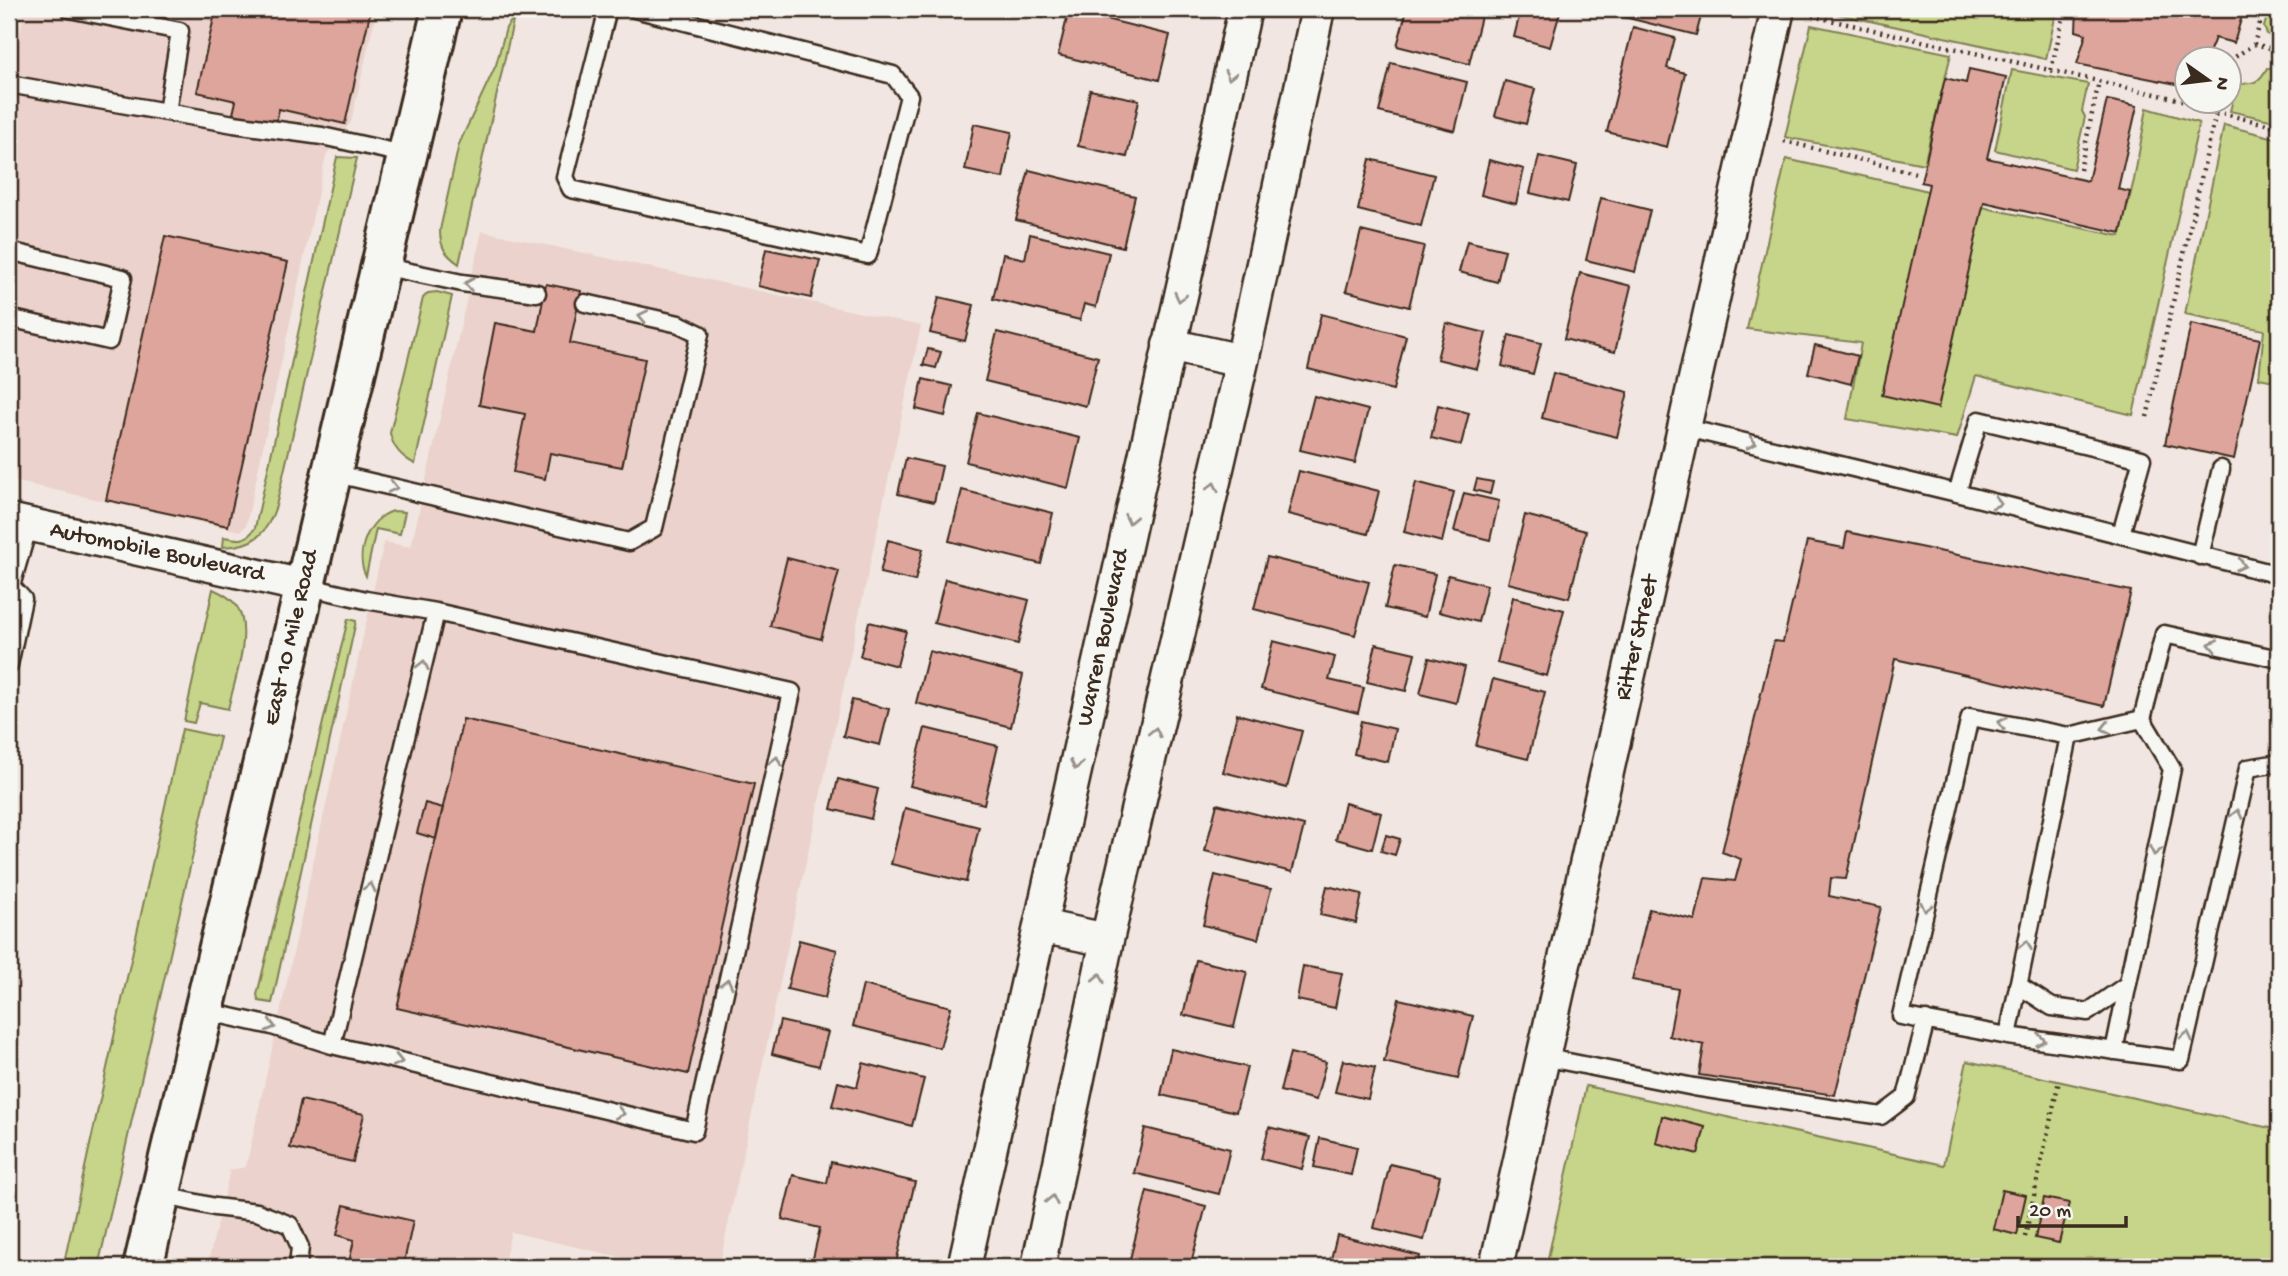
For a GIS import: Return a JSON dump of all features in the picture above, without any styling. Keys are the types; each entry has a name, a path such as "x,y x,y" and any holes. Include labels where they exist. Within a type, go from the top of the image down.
{"main road":[{"name":"East 10 Mile Road","path":"144,1267 442,9"}],"street":[{"name":"Warren Boulevard","path":"964,1267 1245,9"},
{"path":"1038,1267 1107,940 1242,361 1318,9"},
{"name":"Ritter Street","path":"1496,1267 1686,428 1793,12"},
{"path":"1169,345 1242,361"},
{"name":"Automobile Boulevard","path":"19,523 304,586"},
{"path":"1040,926 1107,940"}],"lane":[{"path":"69,9 180,31 167,111"},
{"path":"608,9 565,177 572,189 868,255 909,96 893,75 635,9"},
{"path":"9,84 322,136 408,155"},
{"path":"9,251 122,278 109,341 9,318"},
{"path":"382,266 462,283 537,293"},
{"path":"332,473 629,542 654,528 700,334 679,324 584,303"},
{"path":"1957,493 1979,420 2142,459 2121,534"},
{"path":"1686,428 1957,493 2279,575"},
{"path":"2200,556 2221,469"},
{"path":"9,665 23,599 10,586 19,523"},
{"path":"204,1011 272,1026 332,1045 694,1131 792,692 436,612 304,586"},
{"path":"332,1045 436,612"},
{"path":"2114,1051 2172,769 2142,719 2164,634 2279,659"},
{"path":"2142,719 2069,736 1970,717 1901,1016 2008,1036 2181,1060 2248,768 2279,763"},
{"path":"2008,1036 2069,736"},
{"path":"2018,985 2052,1007 2088,1012 2128,984"},
{"path":"1543,1057 1694,1087 1881,1116 1906,1097 1926,1020"},
{"path":"160,1195 215,1207 257,1212 290,1225 300,1247 298,1267"}],"path":[{"path":"2242,52 2254,44 2264,9"},
{"path":"2051,70 2065,10"},
{"path":"1793,12 2172,97"},
{"path":"2254,44 2279,50"},
{"path":"2080,170 2099,81"},
{"path":"2147,417 2215,116"},
{"path":"2238,116 2279,127"},
{"path":"1780,140 1915,173"},
{"path":"2025,1237 2059,1081"}],"shaded area":[{"path":"25,9 377,9 351,122 326,155 246,526 240,531 9,480 9,85"},
{"path":"482,231 921,326 719,1267 664,1267 511,1232 503,1267 207,1267 230,1170 246,1167 384,542 411,547"}],"green space":[{"path":"1814,9 2057,9 2046,59"},
{"path":"2269,9 2279,9 2279,42 2267,34 2264,27"},
{"path":"514,17 459,264 444,250 440,230 459,144 496,65 506,28"},
{"path":"1811,25 1951,54 1924,164 1785,137"},
{"path":"2267,68 2279,71 2279,122 2242,114 2242,84 2255,82"},
{"path":"2012,70 2088,84 2082,111 2085,117 2073,169 1995,150"},
{"path":"2147,108 2199,123 2133,415 1976,376 1957,438 1847,419 1861,343 1747,329 1786,159 1920,189 1990,209 2120,236 2134,180"},
{"path":"2224,125 2279,139 2279,382 2259,378 2264,330 2185,314"},
{"path":"337,157 357,158 276,506 268,524 258,537 243,544 223,547 224,537 242,539 255,528"},
{"path":"437,292 452,296 415,464 398,452 390,433 423,298 428,293"},
{"path":"393,511 405,512 400,534 376,529 366,576 362,557 366,538 377,521"},
{"path":"213,589 231,600 241,615 241,656 228,709 200,703 194,723 184,721"},
{"path":"348,619 356,621 272,1003 259,1001 257,995"},
{"path":"182,729 220,737 98,1267 63,1267"},
{"path":"1967,1061 2279,1130 2279,1267 1546,1267 1586,1086 1944,1165"}],"building":[{"path":"216,9 371,9 345,124 279,109 276,124 233,114 236,101 197,92"},
{"path":"1005,9 1045,9 1043,18"},
{"path":"1407,9 1483,9 1469,64 1397,46"},
{"path":"1521,9 1561,9 1550,47 1514,37"},
{"path":"1622,9 1703,9 1696,35 1620,16"},
{"path":"2077,9 2244,9 2234,43 2215,38 2212,46 2172,46 2172,83 2077,64 2086,34 2076,31"},
{"path":"1069,10 1170,35 1159,80 1058,55"},
{"path":"1633,27 1675,38 1667,68 1685,73 1667,147 1607,132"},
{"path":"1391,63 1467,82 1455,131 1379,112"},
{"path":"1969,69 2006,77 1987,158 2088,181 2107,100 2137,106 2118,189 2130,192 2121,233 1984,202 1938,408 1882,395 1929,184 1921,182 1945,78 1966,83"},
{"path":"1505,81 1535,89 1526,124 1495,116"},
{"path":"1090,90 1139,100 1127,157 1078,146"},
{"path":"974,124 1012,132 1003,178 965,170"},
{"path":"1539,156 1577,165 1568,202 1530,193"},
{"path":"1370,159 1434,175 1421,226 1358,210"},
{"path":"1489,160 1524,169 1516,204 1481,195"},
{"path":"1029,170 1135,196 1123,247 1016,220"},
{"path":"1601,198 1650,210 1635,272 1586,260"},
{"path":"1361,231 1424,246 1409,307 1346,291"},
{"path":"1030,234 1109,253 1096,307 1084,304 1080,320 993,299 1003,254 1025,259"},
{"path":"165,236 288,262 228,526 106,500"},
{"path":"1467,241 1505,250 1497,282 1459,272"},
{"path":"766,249 820,260 811,298 758,286"},
{"path":"1580,273 1631,286 1615,352 1564,339"},
{"path":"546,284 581,291 570,343 645,359 622,467 550,453 545,479 513,472 525,414 479,405 495,323 537,331"},
{"path":"939,297 974,305 965,341 930,333"},
{"path":"1321,314 1406,336 1393,390 1308,369"},
{"path":"1446,323 1486,333 1477,369 1437,359"},
{"path":"2191,324 2260,339 2234,459 2165,444"},
{"path":"997,332 1098,357 1086,406 985,381"},
{"path":"1509,335 1541,343 1533,374 1502,366"},
{"path":"1815,345 1858,356 1851,384 1808,373"},
{"path":"928,349 941,352 936,368 923,365"},
{"path":"1553,373 1628,392 1617,437 1542,418"},
{"path":"923,379 952,386 945,416 916,409"},
{"path":"1314,396 1368,410 1355,463 1300,450"},
{"path":"1438,405 1469,413 1461,445 1431,438"},
{"path":"978,413 1080,438 1068,488 966,462"},
{"path":"906,458 942,466 934,502 898,494"},
{"path":"1299,471 1379,491 1368,534 1288,514"},
{"path":"1477,479 1493,482 1490,494 1474,490"},
{"path":"1416,482 1454,492 1442,542 1404,532"},
{"path":"962,490 1053,513 1041,564 949,541"},
{"path":"1464,493 1499,501 1490,540 1454,531"},
{"path":"1525,515 1586,531 1569,598 1508,583"},
{"path":"1847,532 2131,591 2104,706 1895,659 1846,879 1831,878 1829,896 1881,907 1835,1095 1699,1075 1704,1045 1669,1036 1678,989 1632,980 1649,909 1695,920 1705,878 1735,881 1741,859 1722,852 1774,641 1783,642 1807,541 1844,548"},
{"path":"888,540 923,549 915,581 880,573"},
{"path":"1267,557 1369,582 1355,635 1254,609"},
{"path":"787,558 839,571 821,639 770,626"},
{"path":"1395,565 1435,574 1425,617 1385,608"},
{"path":"1448,575 1487,585 1478,622 1439,612"},
{"path":"945,579 1029,600 1018,644 934,623"},
{"path":"1513,597 1564,610 1547,676 1497,663"},
{"path":"869,622 906,631 897,666 860,656"},
{"path":"1273,641 1335,657 1329,680 1364,688 1358,713 1261,689"},
{"path":"1376,644 1415,653 1406,691 1367,682"},
{"path":"929,651 1023,675 1011,727 916,703"},
{"path":"1429,658 1465,667 1456,703 1420,694"},
{"path":"1493,679 1545,692 1528,759 1476,746"},
{"path":"852,700 889,709 880,745 843,736"},
{"path":"1237,714 1302,731 1287,788 1223,772"},
{"path":"463,719 754,784 688,1074 397,1008"},
{"path":"1361,721 1395,729 1388,762 1354,754"},
{"path":"925,728 998,746 984,804 910,786"},
{"path":"838,779 878,789 871,819 831,809"},
{"path":"425,803 443,808 436,839 417,833"},
{"path":"1345,803 1381,813 1372,849 1336,839"},
{"path":"1217,804 1304,826 1292,872 1205,851"},
{"path":"905,808 979,827 966,882 891,864"},
{"path":"1386,835 1400,839 1395,855 1381,851"},
{"path":"1215,875 1271,889 1258,939 1203,925"},
{"path":"1327,886 1362,894 1356,923 1320,915"},
{"path":"799,940 837,950 825,998 787,989"},
{"path":"1196,960 1247,972 1234,1027 1183,1015"},
{"path":"1303,966 1342,973 1335,1008 1297,1000"},
{"path":"863,985 951,1007 940,1048 853,1026"},
{"path":"1399,999 1473,1016 1458,1079 1384,1062"},
{"path":"780,1021 828,1032 819,1066 772,1054"},
{"path":"1171,1049 1247,1067 1236,1112 1161,1095"},
{"path":"1290,1053 1326,1062 1316,1100 1280,1091"},
{"path":"1343,1060 1375,1068 1368,1099 1335,1092"},
{"path":"863,1063 924,1079 912,1126 832,1106 838,1082 857,1087"},
{"path":"301,1100 364,1114 353,1162 290,1148"},
{"path":"1662,1116 1705,1127 1698,1154 1656,1143"},
{"path":"1269,1127 1310,1137 1302,1169 1261,1159"},
{"path":"1145,1128 1230,1149 1219,1194 1134,1173"},
{"path":"1320,1138 1357,1147 1351,1175 1314,1167"},
{"path":"831,1162 915,1182 895,1267 811,1267 820,1228 782,1219 793,1175 827,1183"},
{"path":"1390,1164 1440,1176 1424,1240 1374,1228"},
{"path":"2002,1190 2026,1195 2017,1235 1993,1229"},
{"path":"1147,1191 1206,1206 1190,1267 1128,1267"},
{"path":"2044,1198 2069,1203 2059,1243 2035,1238"},
{"path":"344,1205 413,1221 403,1267 348,1267 354,1240 337,1235"},
{"path":"1337,1235 1420,1256 1417,1267 1329,1267"}]}
